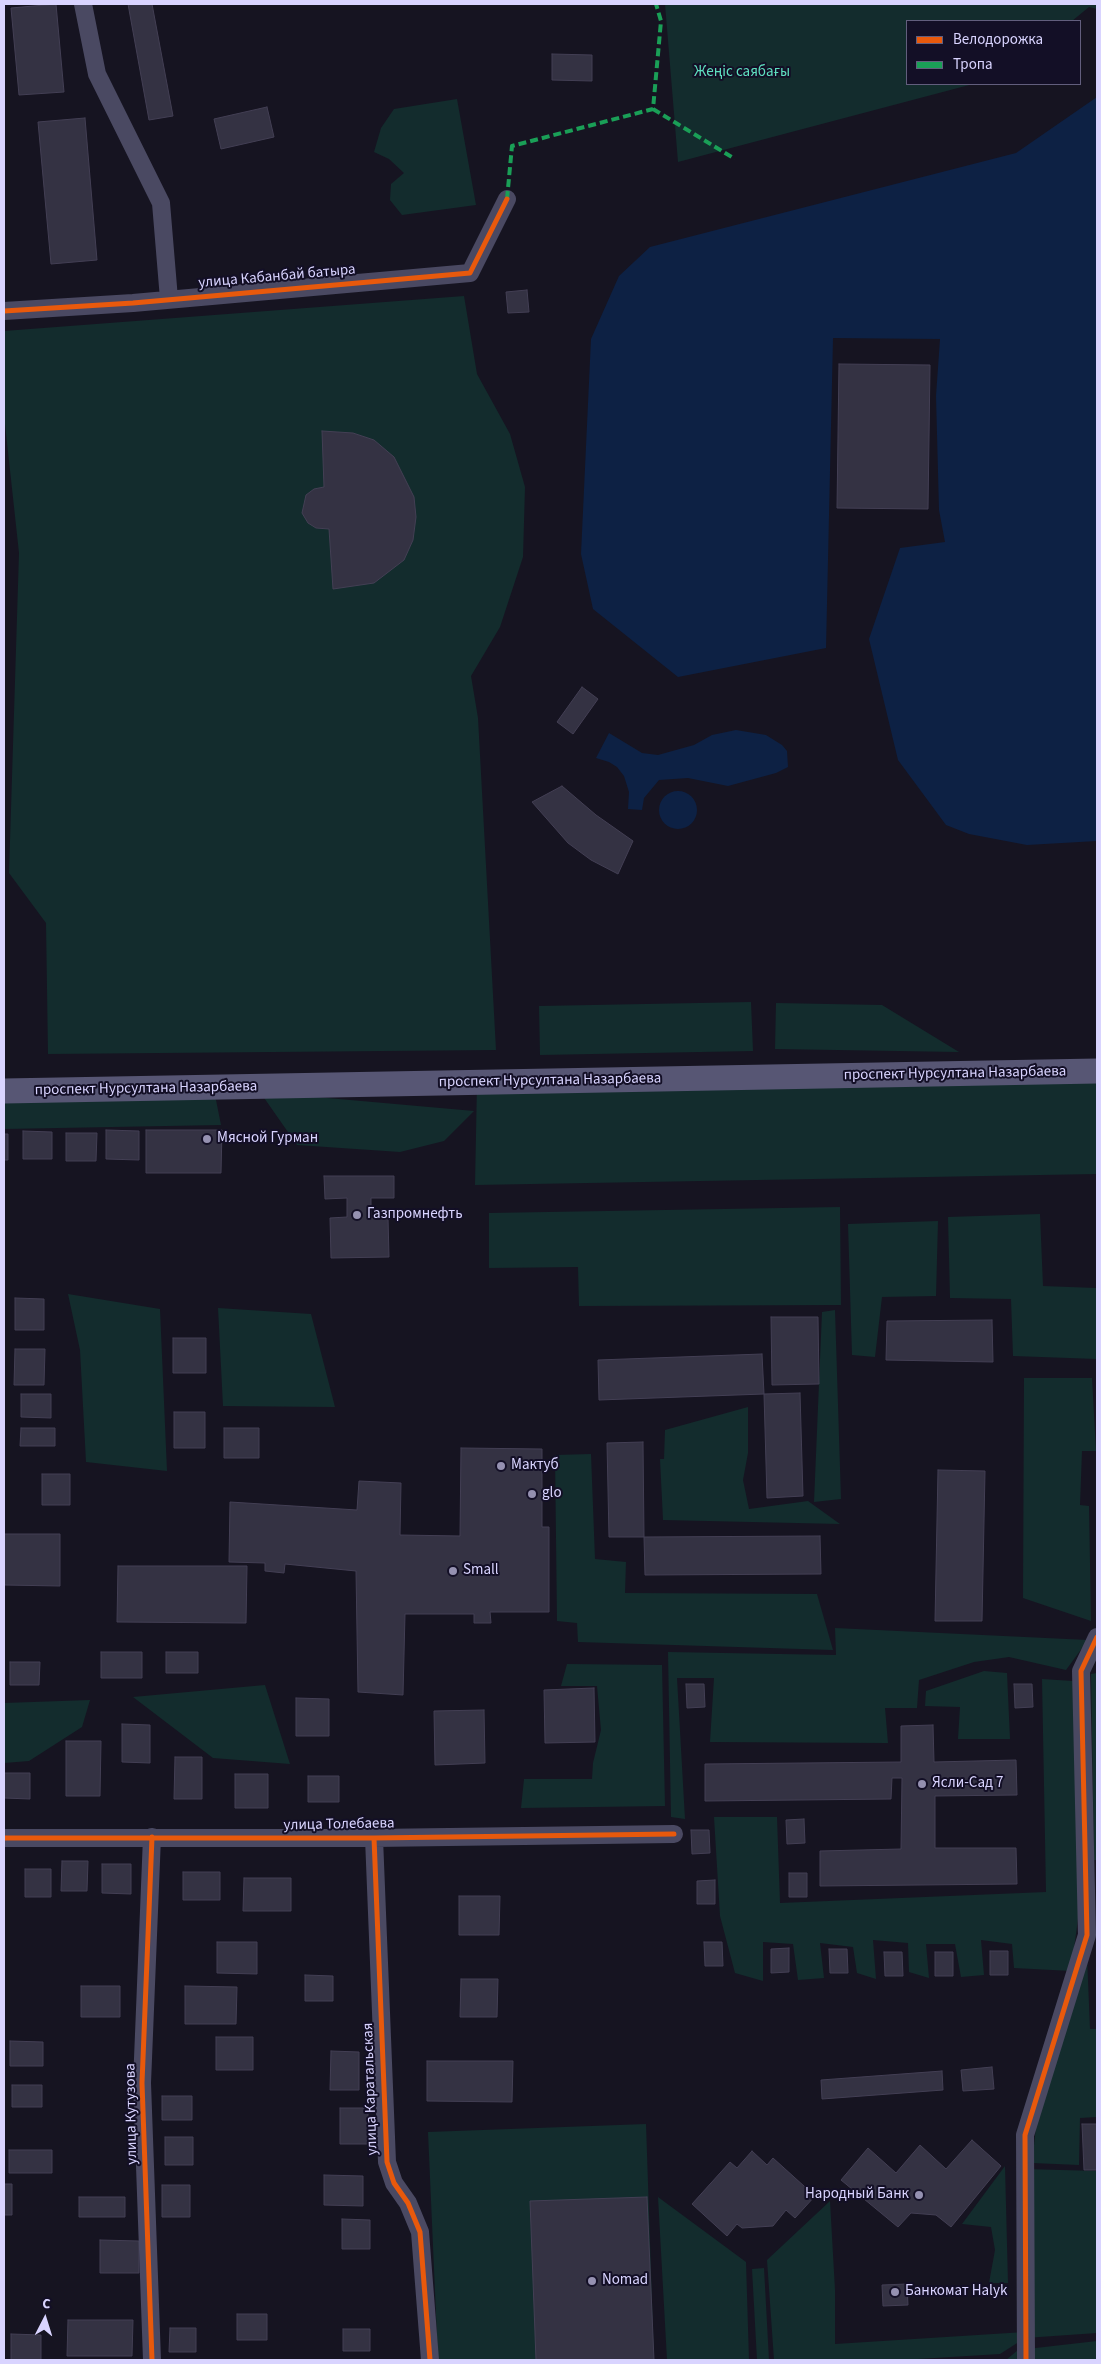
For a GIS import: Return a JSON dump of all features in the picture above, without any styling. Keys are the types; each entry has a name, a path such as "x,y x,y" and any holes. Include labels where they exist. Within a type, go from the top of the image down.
{"main road":[{"name":"проспект Нурсултана Назарбаева","path":"4,1092 1097,1071"}],"street":[{"path":"83,4 97,74 162,203 169,300"},
{"name":"улица Кабанбай батыра","path":"4,311 169,300 470,274 507,199"},
{"path":"1026,2360 1025,2135 1087,1935 1081,1671 1097,1637"},
{"name":"улица Толебаева","path":"4,1838 374,1838 674,1834"},
{"name":"улица Кутузова","path":"152,1837 142,2083 152,2360"},
{"name":"улица Каратальская","path":"374,1838 387,2162 394,2183 408,2202 420,2232 430,2360"}],"green space":[{"name":"Жеңіс саябағы","path":"665,4 1097,4 1097,9 1089,7 1073,20 906,20 906,85 969,85 678,162"},
{"path":"457,99 476,205 402,215 390,200 391,184 404,173 389,159 374,152 381,128 394,109"},
{"path":"464,296 477,374 510,434 525,487 523,557 500,627 471,676 478,718 496,1050 48,1054 46,923 9,873 19,553 4,415 4,331"},
{"path":"751,1002 753,1051 540,1055 539,1006"},
{"path":"776,1003 882,1005 959,1052 775,1049"},
{"path":"1097,1071 1097,1174 475,1185 477,1083"},
{"path":"260,1092 474,1111 444,1141 400,1152 297,1145"},
{"path":"215,1095 221,1125 4,1129 4,1099"},
{"path":"840,1207 841,1305 579,1306 578,1267 489,1268 489,1213"},
{"path":"1040,1214 1043,1286 1096,1288 1097,1359 1013,1356 1011,1299 950,1298 948,1217"},
{"path":"938,1221 936,1296 882,1297 875,1357 852,1355 848,1224"},
{"path":"68,1294 160,1309 167,1471 86,1462 80,1350"},
{"path":"218,1308 311,1314 335,1407 223,1406"},
{"path":"835,1310 841,1499 814,1502 822,1312"},
{"path":"1024,1378 1092,1378 1096,1451 1082,1451 1080,1505 1089,1506 1091,1621 1023,1598"},
{"path":"748,1407 748,1453 743,1480 749,1509 808,1501 840,1524 663,1520 660,1459 664,1459 665,1430"},
{"path":"591,1454 595,1559 626,1562 625,1593 817,1594 833,1650 578,1642 577,1623 557,1621 555,1455"},
{"path":"835,1628 1088,1640 1066,1670 1009,1657 974,1662 919,1680 917,1708 885,1708 888,1743 710,1742 714,1678 677,1678 685,1819 671,1817 668,1652 836,1655"},
{"path":"567,1664 662,1665 665,1806 521,1808 524,1779 592,1779 593,1763 601,1730 597,1686 561,1686"},
{"path":"984,1671 1007,1673 1010,1739 958,1739 960,1707 925,1706 926,1691"},
{"path":"1097,1673 1097,1860 1094,1860 1091,1674"},
{"path":"1042,1679 1073,1681 1080,1904 1071,1971 1014,1968 1012,1944 981,1940 984,1975 961,1977 955,1944 926,1944 929,1978 909,1972 908,1943 873,1940 876,1979 857,1973 853,1947 820,1943 824,1978 798,1980 793,1944 763,1942 763,1981 735,1973 720,1916 714,1817 777,1817 780,1903 1046,1892"},
{"path":"265,1685 290,1764 213,1758 133,1697"},
{"path":"90,1700 82,1727 29,1761 4,1763 4,1703"},
{"path":"1087,1956 1090,2029 1097,2029 1097,2117 1080,2118 1079,2165 1032,2163 1037,2118"},
{"path":"646,2124 654,2360 438,2360 428,2132"},
{"path":"1005,2166 1008,2283 989,2283 995,2250 991,2227 962,2224"},
{"path":"1025,2169 1097,2171 1097,2333 1025,2338 1000,2354 902,2360 774,2360 767,2260 830,2201 835,2290 835,2344 1025,2332"},
{"path":"658,2197 746,2262 749,2360 667,2360"},
{"path":"764,2268 769,2360 757,2360 752,2269"},
{"path":"1097,2341 1097,2360 1006,2360 1018,2350"}],"water":[{"path":"1097,97 1097,841 1027,845 969,834 946,825 898,760 869,639 900,548 945,542 939,510 936,396 940,339 833,338 826,648 678,677 593,609 581,554 591,339 619,276 650,247 1016,153"},
{"path":"736,730 766,735 782,745 787,751 788,767 776,773 728,786 688,778 659,780 644,798 642,810 628,809 629,792 624,776 617,767 596,758 609,733 642,753 658,755 694,745 712,735"},
{"path":"678,791 691,797 697,810 691,823 678,829 665,823 659,810 665,797"}],"building":[{"path":"56,4 64,92 19,95 11,8"},
{"path":"128,4 152,4 173,116 149,120"},
{"path":"552,54 592,55 592,81 552,80"},
{"path":"267,107 274,137 221,149 214,119"},
{"path":"85,118 97,260 51,264 38,122"},
{"path":"527,290 529,312 508,313 506,292"},
{"path":"839,364 930,365 928,509 837,508"},
{"path":"322,431 353,433 374,440 394,457 414,497 416,517 413,540 404,560 374,583 333,589 329,529 316,528 308,523 302,513 306,495 314,489 324,487"},
{"path":"582,687 598,699 573,734 557,722"},
{"path":"562,786 596,815 633,841 618,874 591,860 568,843 532,802"},
{"path":"106,1130 139,1131 139,1160 106,1159"},
{"path":"146,1130 222,1130 221,1173 146,1173"},
{"path":"23,1131 52,1132 52,1159 23,1159"},
{"path":"66,1133 97,1133 96,1161 66,1161"},
{"path":"4,1134 8,1134 8,1160 4,1160"},
{"path":"324,1176 394,1176 394,1198 371,1198 371,1218 388,1218 389,1257 331,1258 330,1218 347,1217 347,1198 325,1199"},
{"path":"15,1298 44,1299 44,1330 15,1330"},
{"path":"771,1317 818,1317 819,1384 772,1385"},
{"path":"992,1320 993,1362 886,1360 887,1321"},
{"path":"173,1338 206,1338 206,1373 173,1373"},
{"path":"15,1349 45,1349 44,1385 14,1385"},
{"path":"762,1354 764,1394 599,1400 598,1360"},
{"path":"800,1393 803,1496 767,1498 764,1394"},
{"path":"21,1394 51,1394 51,1418 21,1417"},
{"path":"174,1412 205,1412 205,1448 174,1448"},
{"path":"21,1428 55,1428 55,1446 20,1446"},
{"path":"224,1428 259,1428 259,1458 224,1458"},
{"path":"643,1442 644,1537 609,1537 607,1443"},
{"name":"Small","path":"461,1448 542,1449 542,1527 549,1527 549,1612 490,1612 491,1623 474,1623 474,1614 405,1614 403,1695 358,1692 356,1571 285,1564 284,1573 265,1571 265,1563 229,1562 230,1502 357,1510 359,1481 401,1483 400,1535 460,1536"},
{"path":"938,1470 985,1471 982,1621 935,1621"},
{"path":"42,1474 70,1474 70,1505 42,1505"},
{"path":"4,1534 60,1534 60,1586 4,1585"},
{"path":"820,1536 821,1574 645,1575 644,1537"},
{"path":"118,1566 247,1566 246,1623 117,1622"},
{"path":"101,1652 142,1652 142,1678 101,1678"},
{"path":"166,1652 198,1652 198,1673 166,1673"},
{"path":"10,1662 40,1662 39,1685 10,1685"},
{"path":"686,1684 704,1684 705,1707 687,1708"},
{"path":"1014,1684 1032,1684 1033,1707 1015,1708"},
{"path":"594,1688 595,1742 545,1743 544,1690"},
{"path":"296,1698 329,1699 329,1736 296,1736"},
{"path":"484,1710 485,1763 435,1765 434,1711"},
{"path":"122,1724 150,1725 150,1763 122,1762"},
{"path":"933,1725 934,1762 1016,1760 1017,1795 935,1796 935,1848 1016,1848 1017,1884 820,1886 820,1851 901,1849 902,1778 892,1778 891,1799 705,1801 705,1764 901,1762 901,1726"},
{"path":"66,1741 101,1741 100,1796 66,1796"},
{"path":"175,1757 202,1757 202,1799 174,1799"},
{"path":"4,1773 30,1773 30,1799 4,1798"},
{"path":"235,1774 268,1774 268,1808 235,1808"},
{"path":"308,1776 339,1776 339,1802 308,1802"},
{"path":"804,1819 805,1843 787,1844 786,1820"},
{"path":"691,1830 709,1830 710,1853 692,1854"},
{"path":"62,1861 88,1861 87,1891 61,1891"},
{"path":"102,1864 131,1864 131,1894 102,1893"},
{"path":"25,1869 51,1869 51,1897 25,1897"},
{"path":"183,1872 220,1872 220,1900 183,1900"},
{"path":"789,1873 807,1873 807,1897 789,1897"},
{"path":"244,1878 291,1878 291,1911 243,1911"},
{"path":"715,1880 715,1904 697,1904 697,1881"},
{"path":"459,1896 500,1896 499,1935 459,1935"},
{"path":"217,1942 257,1942 257,1974 217,1973"},
{"path":"704,1942 722,1942 723,1966 705,1966"},
{"path":"789,1948 789,1972 771,1973 771,1949"},
{"path":"829,1949 847,1949 848,1973 830,1973"},
{"path":"990,1951 1008,1951 1008,1975 990,1975"},
{"path":"884,1952 902,1952 903,1976 885,1976"},
{"path":"935,1952 953,1952 953,1976 935,1976"},
{"path":"305,1975 333,1976 333,2001 305,2001"},
{"path":"461,1979 498,1979 497,2017 460,2017"},
{"path":"81,1986 120,1986 120,2017 81,2017"},
{"path":"185,1986 237,1987 236,2024 185,2024"},
{"path":"216,2037 253,2037 253,2070 216,2070"},
{"path":"10,2041 43,2042 43,2066 10,2066"},
{"path":"331,2051 359,2052 359,2090 330,2090"},
{"path":"427,2061 513,2061 512,2102 427,2101"},
{"path":"992,2067 994,2089 963,2091 961,2070"},
{"path":"942,2071 943,2090 822,2099 821,2080"},
{"path":"12,2085 42,2085 42,2107 12,2107"},
{"path":"162,2096 192,2096 192,2120 162,2120"},
{"path":"340,2108 368,2108 368,2144 340,2144"},
{"path":"1082,2124 1097,2124 1097,2170 1084,2170"},
{"path":"165,2137 193,2137 193,2165 165,2165"},
{"name":"Народный Банк","path":"972,2140 1001,2166 951,2227 936,2215 911,2213 898,2227 841,2180 868,2148 896,2173 920,2145 946,2169"},
{"path":"9,2150 52,2150 52,2173 9,2173"},
{"path":"752,2151 767,2165 773,2158 815,2196 795,2218 786,2210 773,2226 742,2228 737,2224 727,2236 692,2204 730,2162 737,2168"},
{"path":"324,2175 363,2176 363,2206 324,2205"},
{"path":"4,2184 12,2184 12,2215 4,2215"},
{"path":"162,2185 190,2185 190,2217 162,2217"},
{"path":"79,2197 125,2197 125,2217 79,2217"},
{"name":"Nomad","path":"647,2197 654,2360 536,2360 530,2201"},
{"path":"342,2219 370,2220 370,2249 342,2249"},
{"path":"100,2240 139,2241 139,2273 100,2273"},
{"name":"Банкомат Halyk","path":"907,2284 908,2305 883,2306 882,2285"},
{"path":"237,2314 267,2314 267,2340 237,2340"},
{"path":"68,2320 133,2320 132,2356 67,2356"},
{"path":"170,2328 196,2328 196,2352 169,2352"},
{"path":"343,2329 370,2329 370,2351 343,2351"},
{"path":"11,2334 41,2335 41,2360 11,2360"}],"marked path":[{"path":"507,199 512,146 653,109 661,21 656,4"},
{"path":"653,109 735,159"}],"cycle path":[{"path":"4,311 133,303 470,273 507,199"},
{"path":"1026,2360 1025,2135 1087,1935 1081,1671 1097,1637"},
{"path":"4,1838 374,1838 674,1834"},
{"path":"152,1837 142,2083 152,2360"},
{"path":"374,1838 387,2162 394,2183 408,2203 420,2232 430,2360"}],"place":[{"name":"Мясной Гурман","path":"207,1139"},
{"name":"Газпромнефть","path":"357,1215"},
{"name":"Мактуб","path":"501,1466"},
{"name":"glo","path":"532,1494"},
{"name":"Small","path":"453,1571"},
{"name":"Ясли-Сад 7","path":"922,1784"},
{"name":"Народный Банк","path":"919,2195"},
{"name":"Nomad","path":"592,2281"},
{"name":"Банкомат Halyk","path":"895,2292"}]}
